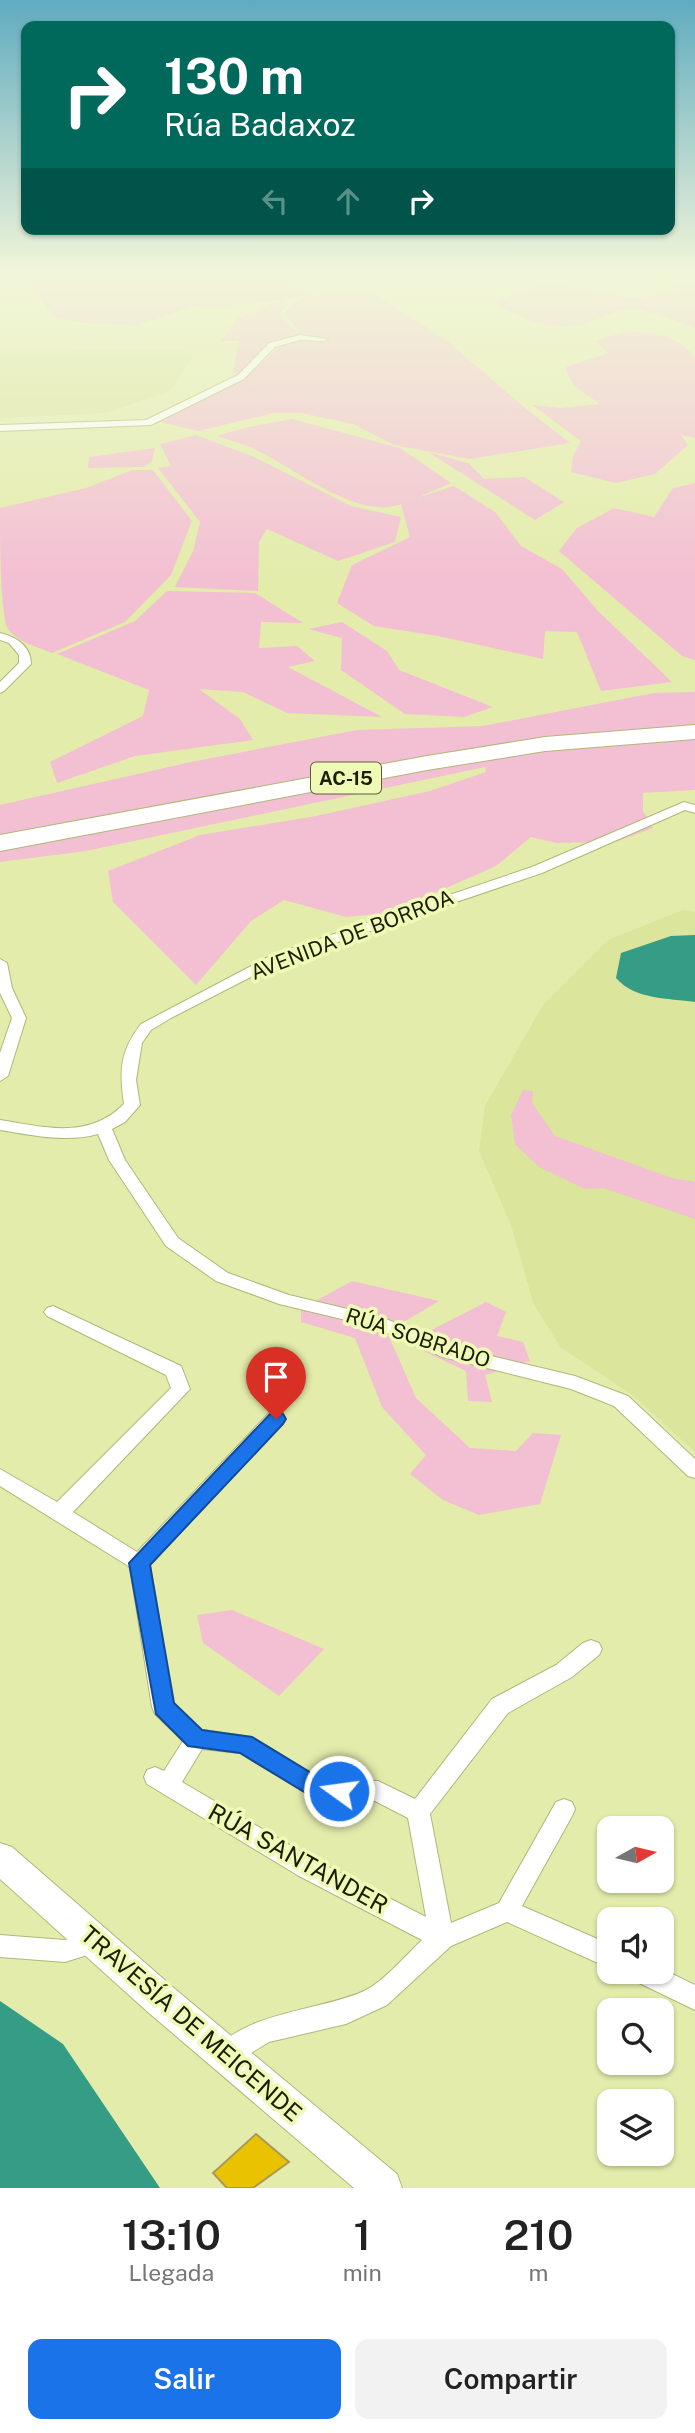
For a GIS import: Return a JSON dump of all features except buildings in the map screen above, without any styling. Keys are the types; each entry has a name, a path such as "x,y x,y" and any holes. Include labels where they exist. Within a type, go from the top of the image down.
{"highway":[{"name":"AC-15","path":"0,832 538,735 695,722"},
{"name":"AC-15","path":"0,843 427,763 545,744 695,732"}],"main road":[{"name":"TRAVESÍA DE MEICENDE","path":"0,1858 94,1942 383,2188"}],"street":[{"path":"0,428 148,423 242,376"},
{"path":"0,636 13,641 25,655 24,664 0,689"},
{"name":"AVENIDA DE BORROA","path":"105,1130 121,1120 132,1105 128,1080 134,1043 146,1027 166,1015 276,958 537,870 684,806 695,809"},
{"path":"0,963 5,988 19,1018 0,1076"},
{"path":"0,1125 73,1133 105,1130"},
{"name":"RÚA SOBRADO","path":"105,1130 117,1160 172,1242 222,1277 285,1300 376,1321 449,1352 575,1383 621,1401 695,1471"},
{"path":"54,1312 174,1371 181,1389 59,1513"},
{"path":"139,1563 276,1419"},
{"path":"0,1476 139,1563 163,1707 196,1739 244,1744 319,1790 378,1791 418,1812"},
{"path":"442,1938 418,1812 500,1706 564,1671 592,1649"},
{"name":"RÚA SANTANDER","path":"196,1739 162,1781 307,1868 442,1938"},
{"path":"228,2055 264,2031 346,2012 378,1997 442,1938 507,1911 564,1809"},
{"path":"507,1911 597,1951"},
{"path":"0,1946 65,1951 94,1942"},
{"path":"666,1984 695,1998"}],"shaded area":[{"path":"0,376 180,376 170,391 106,413 0,418"},
{"path":"247,376 488,376 570,443 470,459 394,445 353,424 301,413 274,413 198,431 161,422"},
{"path":"569,376 695,376 695,438 681,435 688,445 655,474 616,483 571,472 573,456 581,441 532,405 561,408 600,404"},
{"path":"292,419 400,448 451,483 417,498 454,486 495,512 521,546 562,569 598,611 672,682 601,691 577,632 545,631 543,659 438,636 374,626 337,603 352,565 410,537 401,504 384,507 365,505 345,498 252,448 216,436"},
{"path":"196,435 252,456 351,506 401,517 395,542 338,561 267,529 259,542 258,591 175,587 193,551 200,522 158,468 171,466 160,444"},
{"path":"155,448 152,461 144,467 88,468 89,457"},
{"path":"428,452 468,463 484,479 524,477 564,502 535,520"},
{"path":"132,470 153,470 192,521 171,575 125,622 52,653 17,637 8,629 3,607 0,508 86,488"},
{"path":"695,483 695,660 682,656 559,551 577,528 614,508 654,517 673,488"},
{"path":"167,591 255,593 303,623 261,622 259,648 297,646 315,661 288,667 382,717 287,713 243,692 199,689 240,719 253,740 135,756 57,783 50,762 143,716 149,690 57,654 135,621"},
{"path":"342,622 387,651 399,670 493,707 464,717 405,714 341,670 342,638 308,629"},
{"path":"695,692 695,790 643,793 643,811 653,828 615,842 556,843 531,837 496,866 389,913 346,917 284,900 251,921 196,985 113,902 108,871 200,835 316,816 430,791 486,772 485,767 86,851 0,862 0,805 191,762 357,730 483,726 654,693"},
{"path":"683,910 695,912 695,1452 631,1394 561,1348 534,1305 511,1225 479,1151 485,1106 543,1005 608,940"},
{"path":"523,1090 533,1091 532,1103 555,1136 672,1178 695,1182 695,1219 603,1188 585,1189 539,1167 515,1144 511,1115"},
{"path":"352,1281 439,1301 387,1332 416,1398 470,1448 516,1451 533,1433 561,1435 540,1504 479,1515 443,1500 410,1474 426,1455 382,1407 355,1338 301,1322 301,1309"},
{"path":"486,1302 506,1312 497,1336 523,1342 530,1361 485,1375 492,1402 468,1401 466,1371 406,1343"},
{"path":"232,1610 324,1649 279,1696 203,1643 197,1615"}],"water":[{"path":"695,935 695,1002 642,994 616,978 621,953 671,936"},
{"path":"0,2001 63,2044 160,2188 0,2188"}],"route":[{"path":"276,1419 139,1563 163,1707 196,1739 244,1744 319,1790 339,1791"}]}
